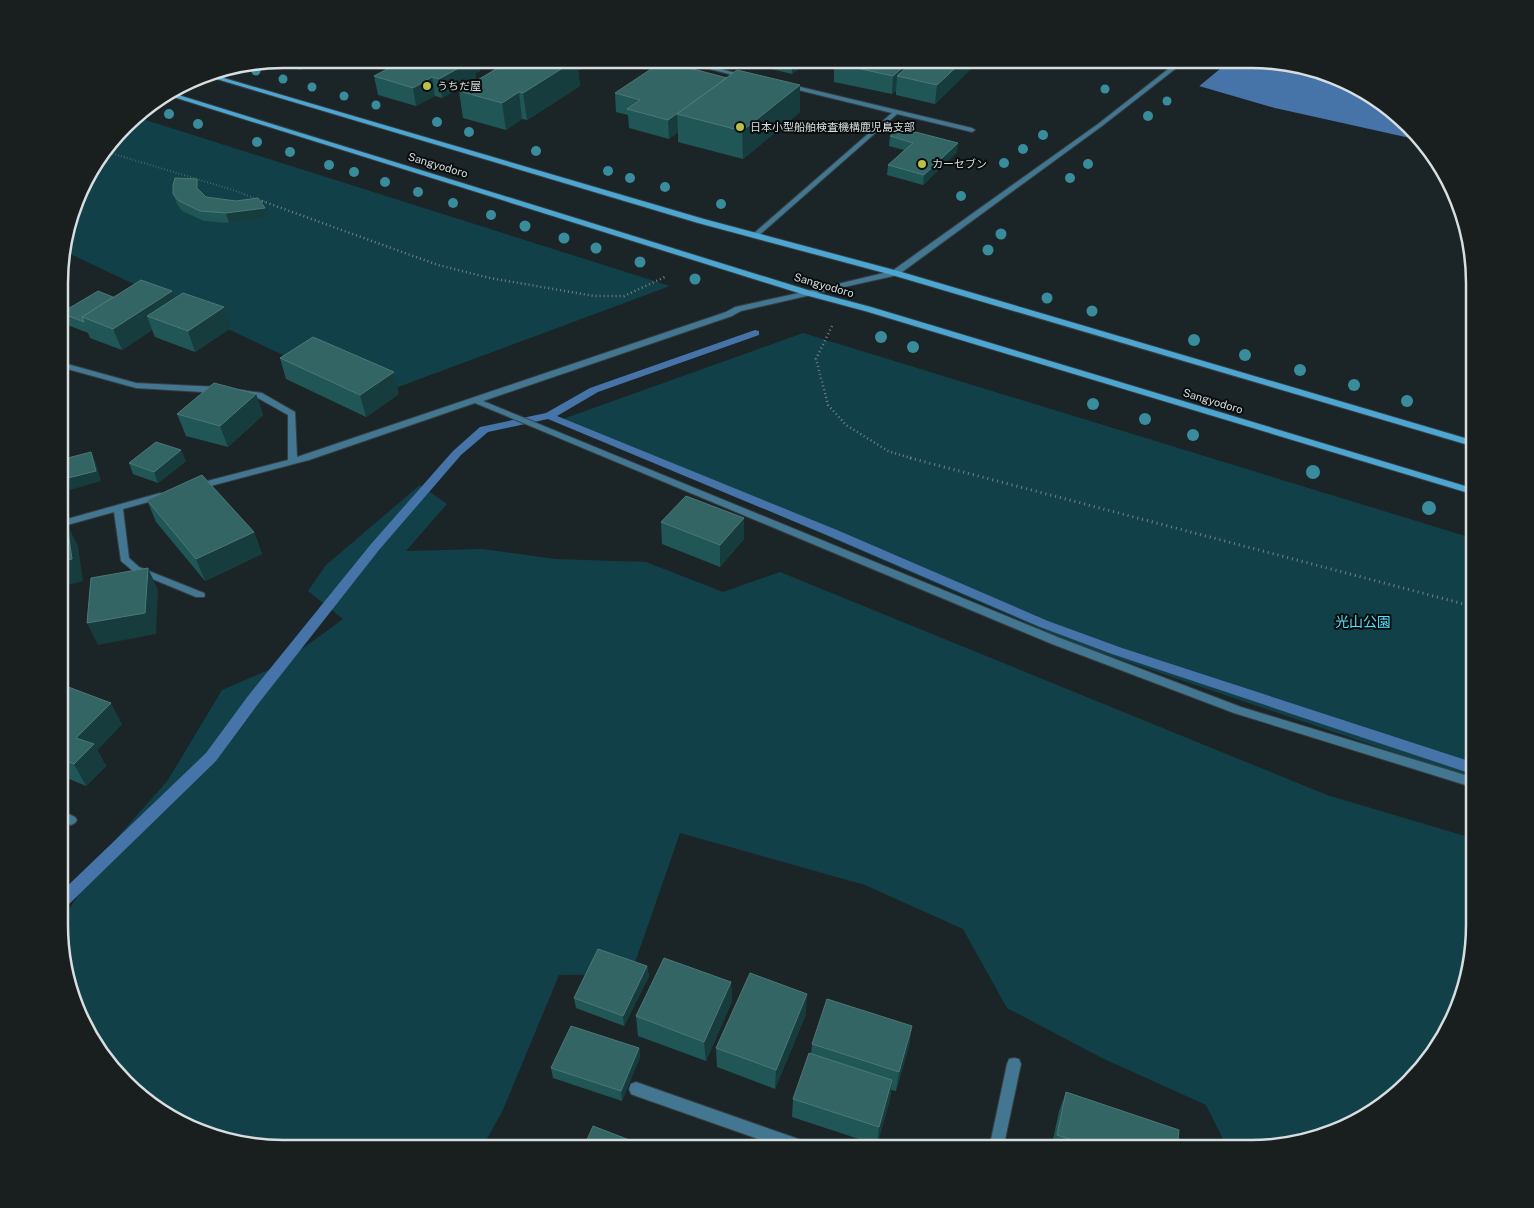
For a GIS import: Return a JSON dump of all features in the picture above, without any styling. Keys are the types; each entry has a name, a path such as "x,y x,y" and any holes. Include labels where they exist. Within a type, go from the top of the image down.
{"main road":[{"name":"Sangyodoro","path":"218,78 756,236 895,273 1466,441"},
{"name":"Sangyodoro","path":"175,96 808,293 1466,489"}],"street":[{"path":"709,68 750,78"},
{"path":"190,488 293,462 477,401 729,314 738,309 895,273 1174,68"},
{"path":"779,84 972,130"},
{"path":"756,236 896,112"},
{"path":"68,366 136,384 233,390 259,395 292,414 293,462"},
{"path":"477,401 1056,641 1238,710 1466,780"},
{"path":"68,522 171,493"},
{"path":"118,508 124,559 136,569 200,595"},
{"path":"998,1140 1014,1064"},
{"path":"636,1089 781,1140"}],"path":[{"path":"110,154 233,190 438,265 490,278 594,296 624,296 669,275"},
{"path":"832,326 816,359 828,405 846,425 888,451 933,466 1466,605"}],"green space":[{"path":"143,119 670,286 371,397 69,253 79,213 90,187 112,151 130,130"},
{"name":"光山公園","path":"803,333 1466,536 1466,777 1078,645 560,420"},
{"path":"420,485 447,504 406,551 482,549 555,559 646,562 723,592 780,572 1327,795 1466,836 1465,954 1450,1008 1438,1033 1422,1057 1404,1078 1383,1096 1359,1112 1321,1129 1280,1139 1224,1140 1206,1105 1102,1058 1007,1008 963,929 865,885 680,833 631,974 559,975 502,1112 486,1140 268,1140 227,1133 200,1124 175,1112 151,1096 130,1078 112,1057 96,1033 79,995 72,968 68,940 68,911 110,846 168,780 222,690 280,665 343,619 308,591 326,565"}],"water":[{"path":"1093,68 1266,68 1294,72 1321,79 1359,96 1383,112 1411,138 1275,108 1144,70"}],"pier":[{"path":"1117,68 1221,68 1197,88 1144,73 1113,71"}],"building":[{"path":"389,68 459,68 439,79 432,77 413,88 374,76"},
{"path":"498,68 563,68 523,93 519,92 502,103 459,91"},
{"path":"652,68 689,68 727,78 668,120 627,109 640,100 615,93"},
{"path":"857,68 902,68 893,76"},
{"path":"906,68 955,68 937,85 897,76"},
{"path":"737,70 800,85 742,131 677,114"},
{"path":"900,128 958,143 924,175 888,165 913,143 890,136"},
{"path":"175,178 197,179 197,188 206,197 236,201 258,198 265,208 226,213 200,211 179,201 173,194"},
{"path":"141,280 172,291 113,329 82,317"},
{"path":"98,291 113,297 82,317 84,322 68,316 68,309"},
{"path":"183,293 224,307 188,331 147,316"},
{"path":"313,337 394,372 360,395 280,358"},
{"path":"214,383 256,394 220,426 177,414"},
{"path":"156,442 181,450 154,472 129,463"},
{"path":"91,452 96,471 68,478 68,458"},
{"path":"202,475 254,532 196,559 147,500"},
{"path":"686,496 744,518 720,545 661,522"},
{"path":"68,531 72,559 68,560"},
{"path":"148,568 145,613 87,623 91,578"},
{"path":"68,687 111,703 76,738 94,744 74,764 68,762"},
{"path":"598,949 647,966 623,1016 574,998"},
{"path":"664,958 731,982 704,1042 636,1016"},
{"path":"750,973 807,994 776,1070 716,1048"},
{"path":"827,999 912,1026 899,1072 812,1044"},
{"path":"571,1026 639,1048 621,1091 551,1068"},
{"path":"809,1053 892,1080 879,1127 793,1099"},
{"path":"1066,1092 1179,1130 1178,1140 1072,1140 1057,1135"},
{"path":"593,1126 630,1140 587,1140"}],"waterway":[{"path":"549,416 594,390 755,333"},
{"path":"68,895 211,757 253,700 375,547 457,453 484,429 549,416"},
{"path":"549,416 833,533 1044,624 1117,651 1466,766"}],"place":[{"name":"うちだ屋","path":"427,86"},
{"name":"日本小型船舶検査機構鹿児島支部","path":"740,127"},
{"name":"カーセブン","path":"922,164"}]}
